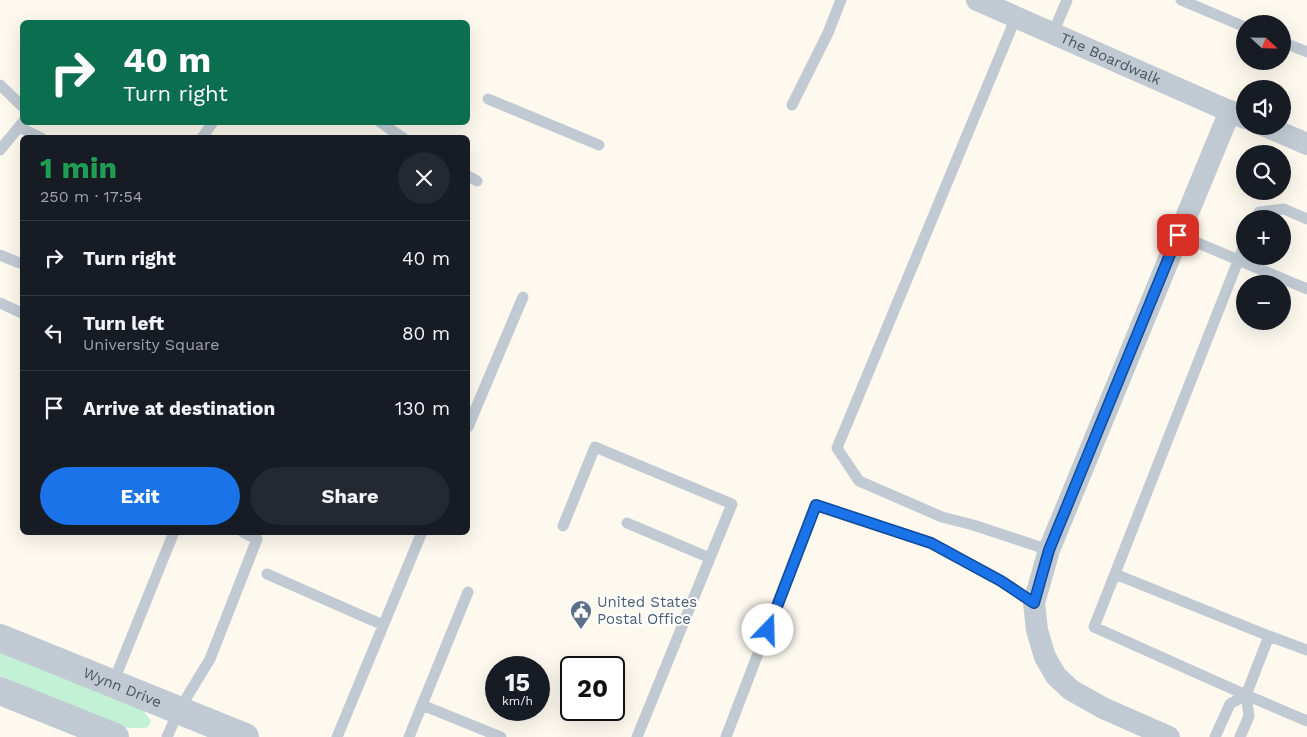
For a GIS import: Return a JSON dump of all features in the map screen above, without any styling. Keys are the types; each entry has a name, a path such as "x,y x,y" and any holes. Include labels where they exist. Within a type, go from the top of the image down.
{"street":[{"name":"The Boardwalk","path":"977,0 1236,115"},
{"path":"1169,737 1103,708 1071,690 1056,676 1045,656 1038,630 1034,603 1049,550 1178,235 1236,117"},
{"path":"1286,135 1307,144"},
{"name":"Wynn Drive","path":"0,638 245,737"},
{"path":"0,691 115,737"}],"lane":[{"path":"792,105 828,33 841,0"},
{"path":"1053,33 1067,0"},
{"path":"1181,0 1236,23"},
{"path":"1016,17 837,448 860,481 942,517 1049,550"},
{"path":"1291,46 1307,52"},
{"path":"0,85 20,104"},
{"path":"488,99 599,145"},
{"path":"0,150 21,125 36,135"},
{"path":"384,125 399,135"},
{"path":"1291,212 1307,219"},
{"path":"1178,235 1236,261"},
{"path":"0,255 20,263"},
{"path":"1236,264 1094,627 1307,721"},
{"path":"1247,265 1307,289"},
{"path":"470,422 523,297"},
{"path":"0,303 20,312"},
{"path":"563,526 595,448 732,504 637,737"},
{"path":"726,737 816,505 931,543 1001,581 1034,603"},
{"path":"627,523 710,558"},
{"path":"113,683 173,535"},
{"path":"167,737 179,710 210,659 258,539 249,535"},
{"path":"337,737 421,535"},
{"path":"267,574 383,625"},
{"path":"1115,574 1307,650"},
{"path":"409,737 468,592"},
{"path":"1240,737 1249,716 1246,695 1269,636"},
{"path":"1215,737 1230,704 1246,695"},
{"path":"422,705 501,737"}],"shaded area":[{"path":"0,0 1307,0 1307,737 0,737"}],"green space":[{"path":"0,652 143,710 151,721 148,727 126,728 2,677 0,676"}],"place":[{"name":"United States Postal Office","path":"581,630"}],"route":[{"path":"768,630 816,505 931,543 1001,581 1034,603 1049,550 1178,235"}]}
